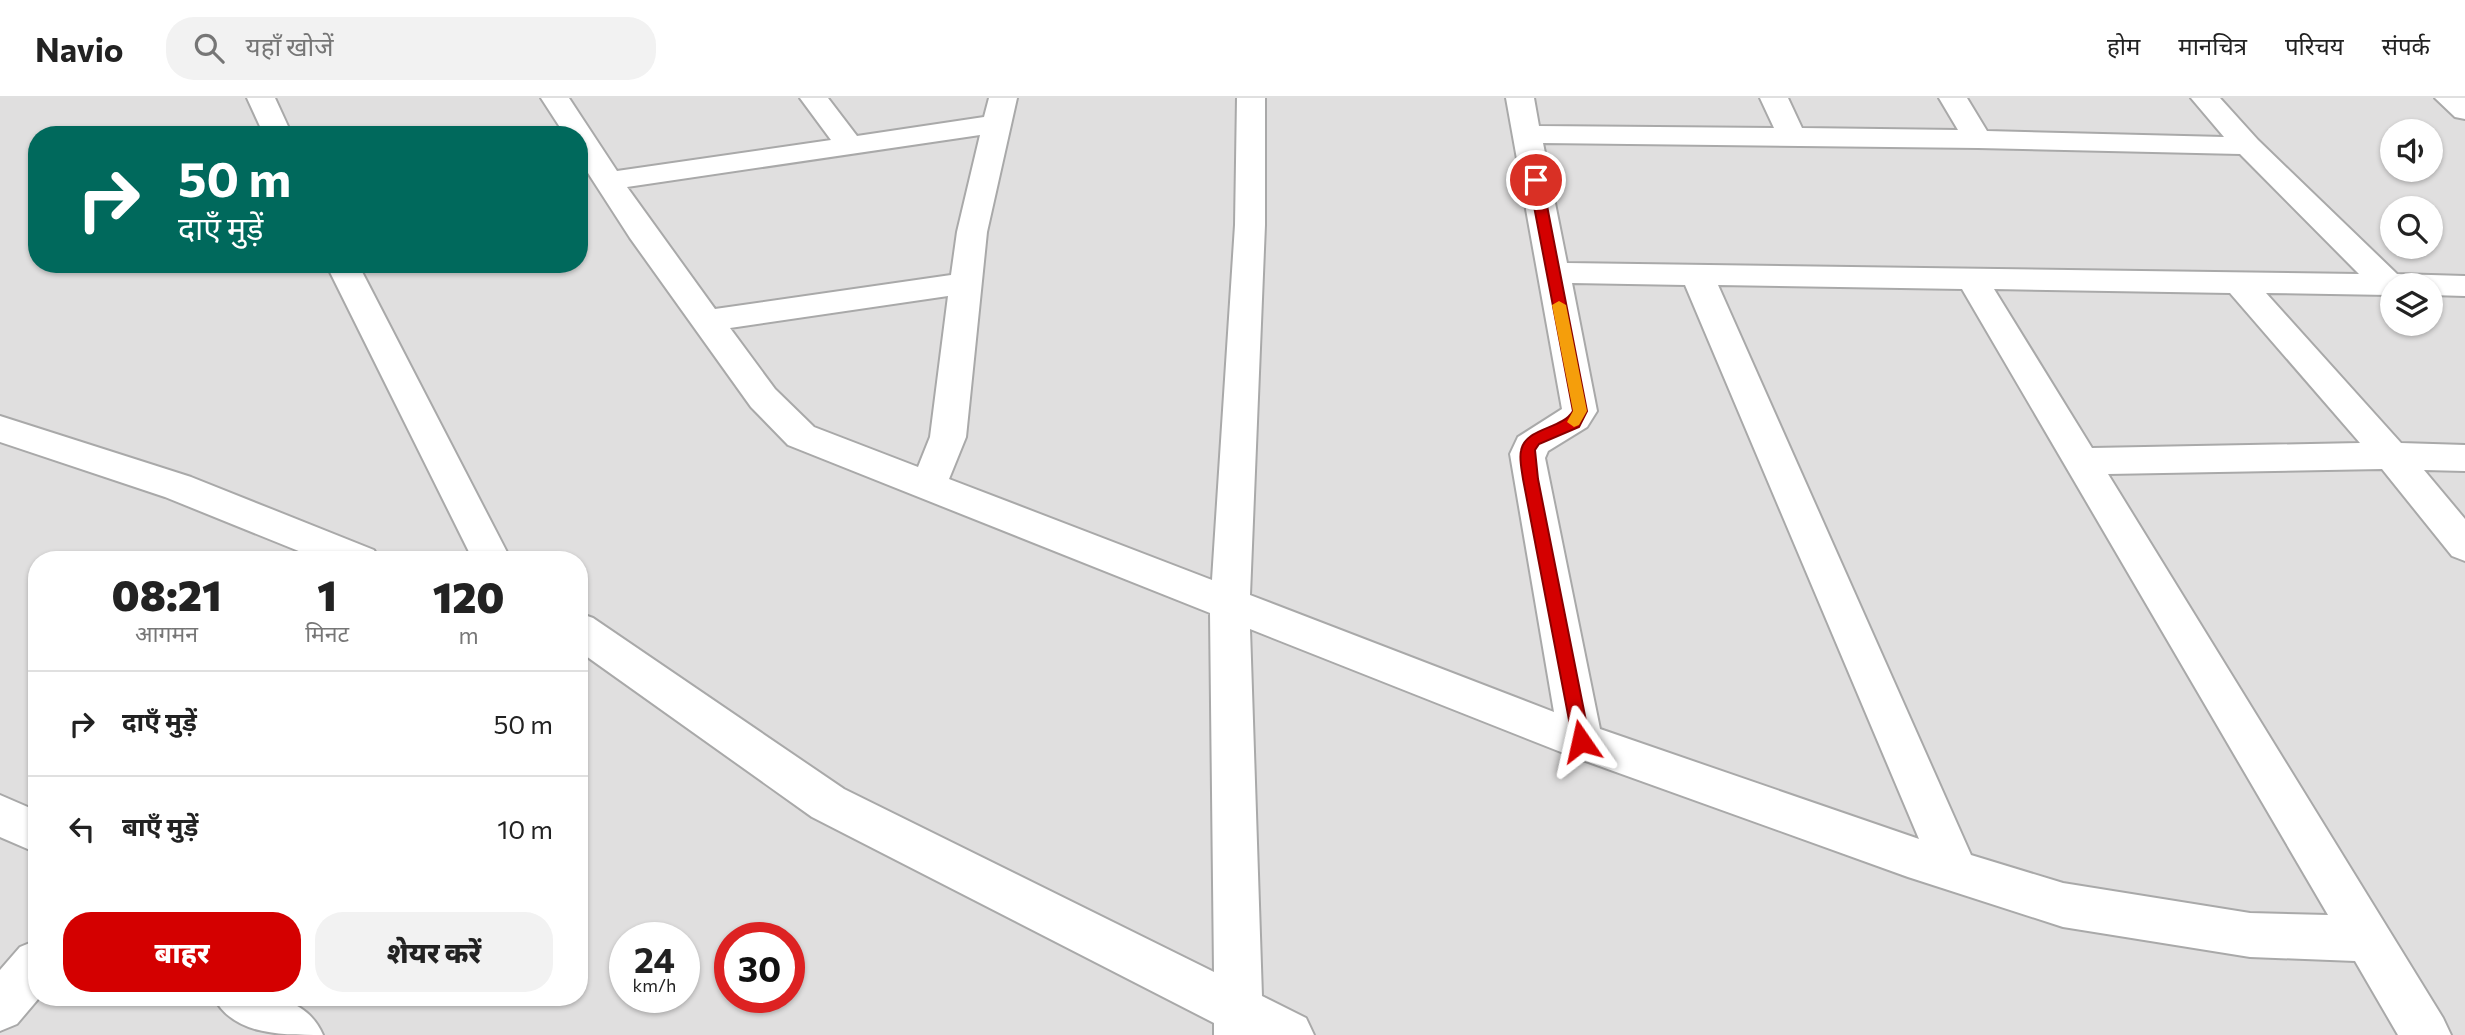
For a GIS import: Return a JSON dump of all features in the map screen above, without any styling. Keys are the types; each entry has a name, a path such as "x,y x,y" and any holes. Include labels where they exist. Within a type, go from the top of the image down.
{"street":[{"path":"261,98 274,126"},
{"path":"555,98 573,126"},
{"path":"814,98 850,146"},
{"path":"1240,1024 1230,604 1250,225 1251,98"},
{"path":"1520,98 1580,411 1573,423 1534,440 1528,450 1530,479 1581,741"},
{"path":"1774,98 1792,137"},
{"path":"1954,98 1978,139"},
{"path":"2204,98 2248,146 2380,276"},
{"path":"2449,98 2465,111"},
{"path":"608,181 850,146 1000,111 972,232 948,438 929,485"},
{"path":"1527,134 1978,139 2248,146"},
{"path":"588,149 641,231 763,398 801,436 1581,741 1955,871 2063,905 2250,934 2368,939"},
{"path":"347,273 487,551"},
{"path":"1553,273 2380,285"},
{"path":"1697,275 1955,871"},
{"path":"1972,279 2426,1035"},
{"path":"706,321 966,283"},
{"path":"2239,283 2392,456 2465,546"},
{"path":"2443,285 2465,286"},
{"path":"0,429 178,487 338,551"},
{"path":"2081,461 2465,457"},
{"path":"588,635 828,803 1240,1024 1289,1035"},
{"path":"0,815 28,829"},
{"path":"0,1007 28,974"},
{"path":"251,1006 298,1035"}],"shaded area":[{"path":"0,98 2465,98 2465,1035 0,1035"}],"slow traffic":[{"path":"1559,305 1580,411 1574,422"}],"route":[{"path":"1536,180 1580,411 1573,423 1534,440 1528,450 1530,479 1581,741"}]}
